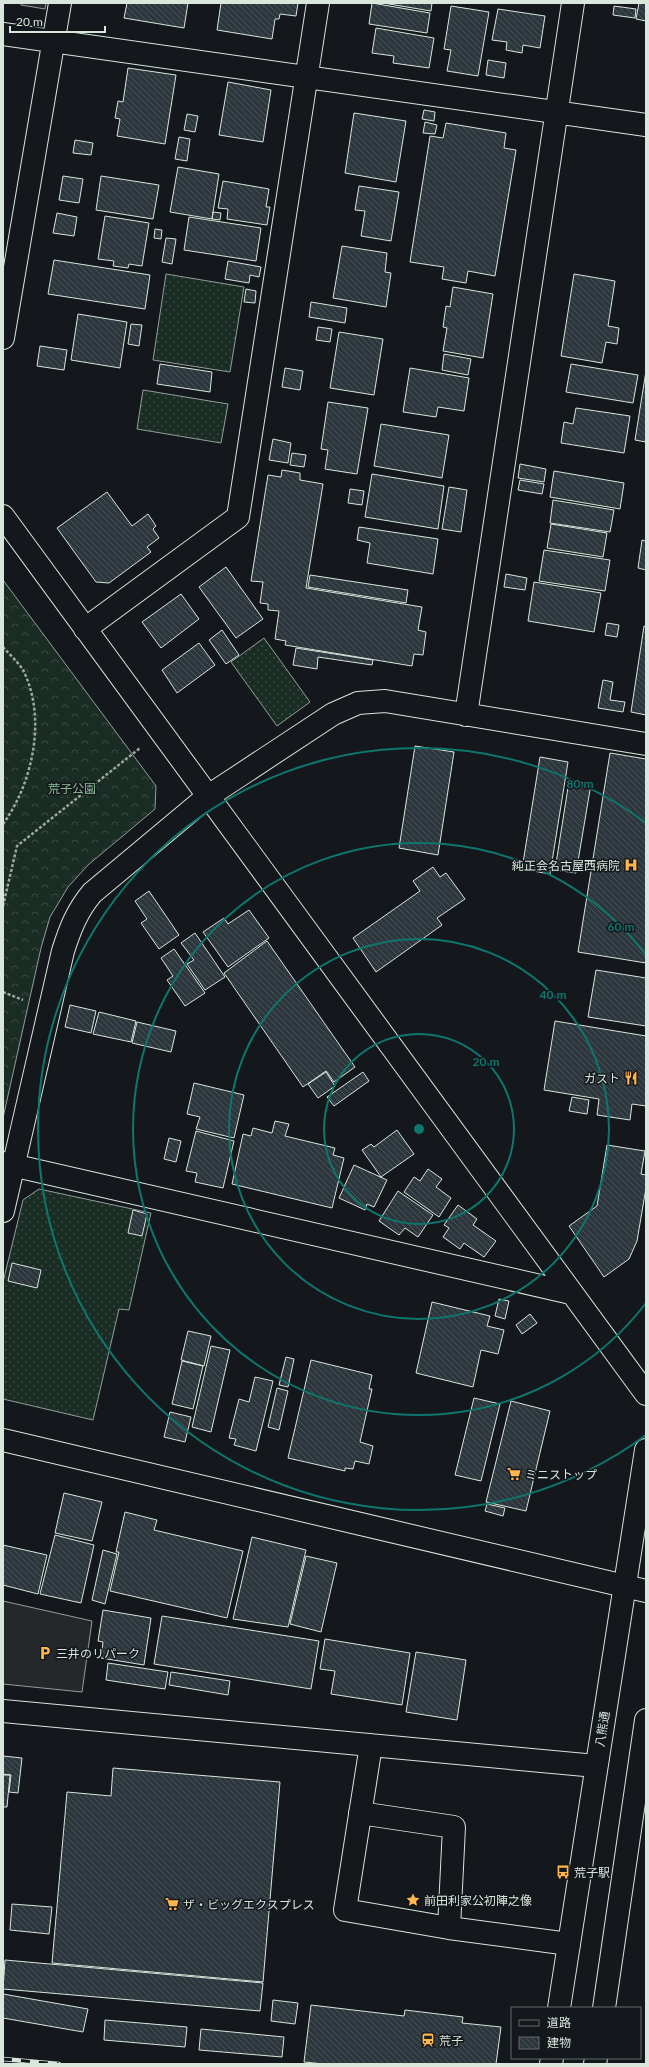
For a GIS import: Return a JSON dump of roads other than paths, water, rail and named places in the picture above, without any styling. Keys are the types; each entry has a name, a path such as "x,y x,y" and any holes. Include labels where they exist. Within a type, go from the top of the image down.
{"street":[{"path":"3,338 60,3"},
{"path":"85,629 238,517 308,77 318,3"},
{"path":"466,715 573,3"},
{"path":"3,34 646,125"},
{"path":"3,516 646,1394"},
{"path":"3,1211 8,1164 63,951 70,928 79,909 92,893 207,796 333,714 358,703 385,701 646,744"},
{"path":"8,1164 571,1293"},
{"path":"3,1440 636,1589"},
{"name":"八熊通","path":"559,2007 596,1766 636,1589 646,1450"},
{"path":"3,1711 596,1766"},
{"path":"604,2007 646,1720"},
{"path":"371,1745 345,1910 449,1928 569,1944"},
{"path":"360,1813 454,1827 449,1928"}],"railway":[{"path":"3,2059 59,2064"}],"place":[{"name":"純正会名古屋西病院","path":"631,865"},
{"name":"ガスト","path":"631,1078"},
{"name":"ミニストップ","path":"514,1474"},
{"name":"三井のリパーク","path":"45,1653"},
{"name":"荒子駅","path":"563,1872"},
{"name":"前田利家公初陣之像","path":"413,1900"},
{"name":"ザ・ビッグエクスプレス","path":"172,1904"},
{"name":"荒子","path":"428,2040"}],"park label":[{"name":"荒子公園","path":"72,788"}]}
